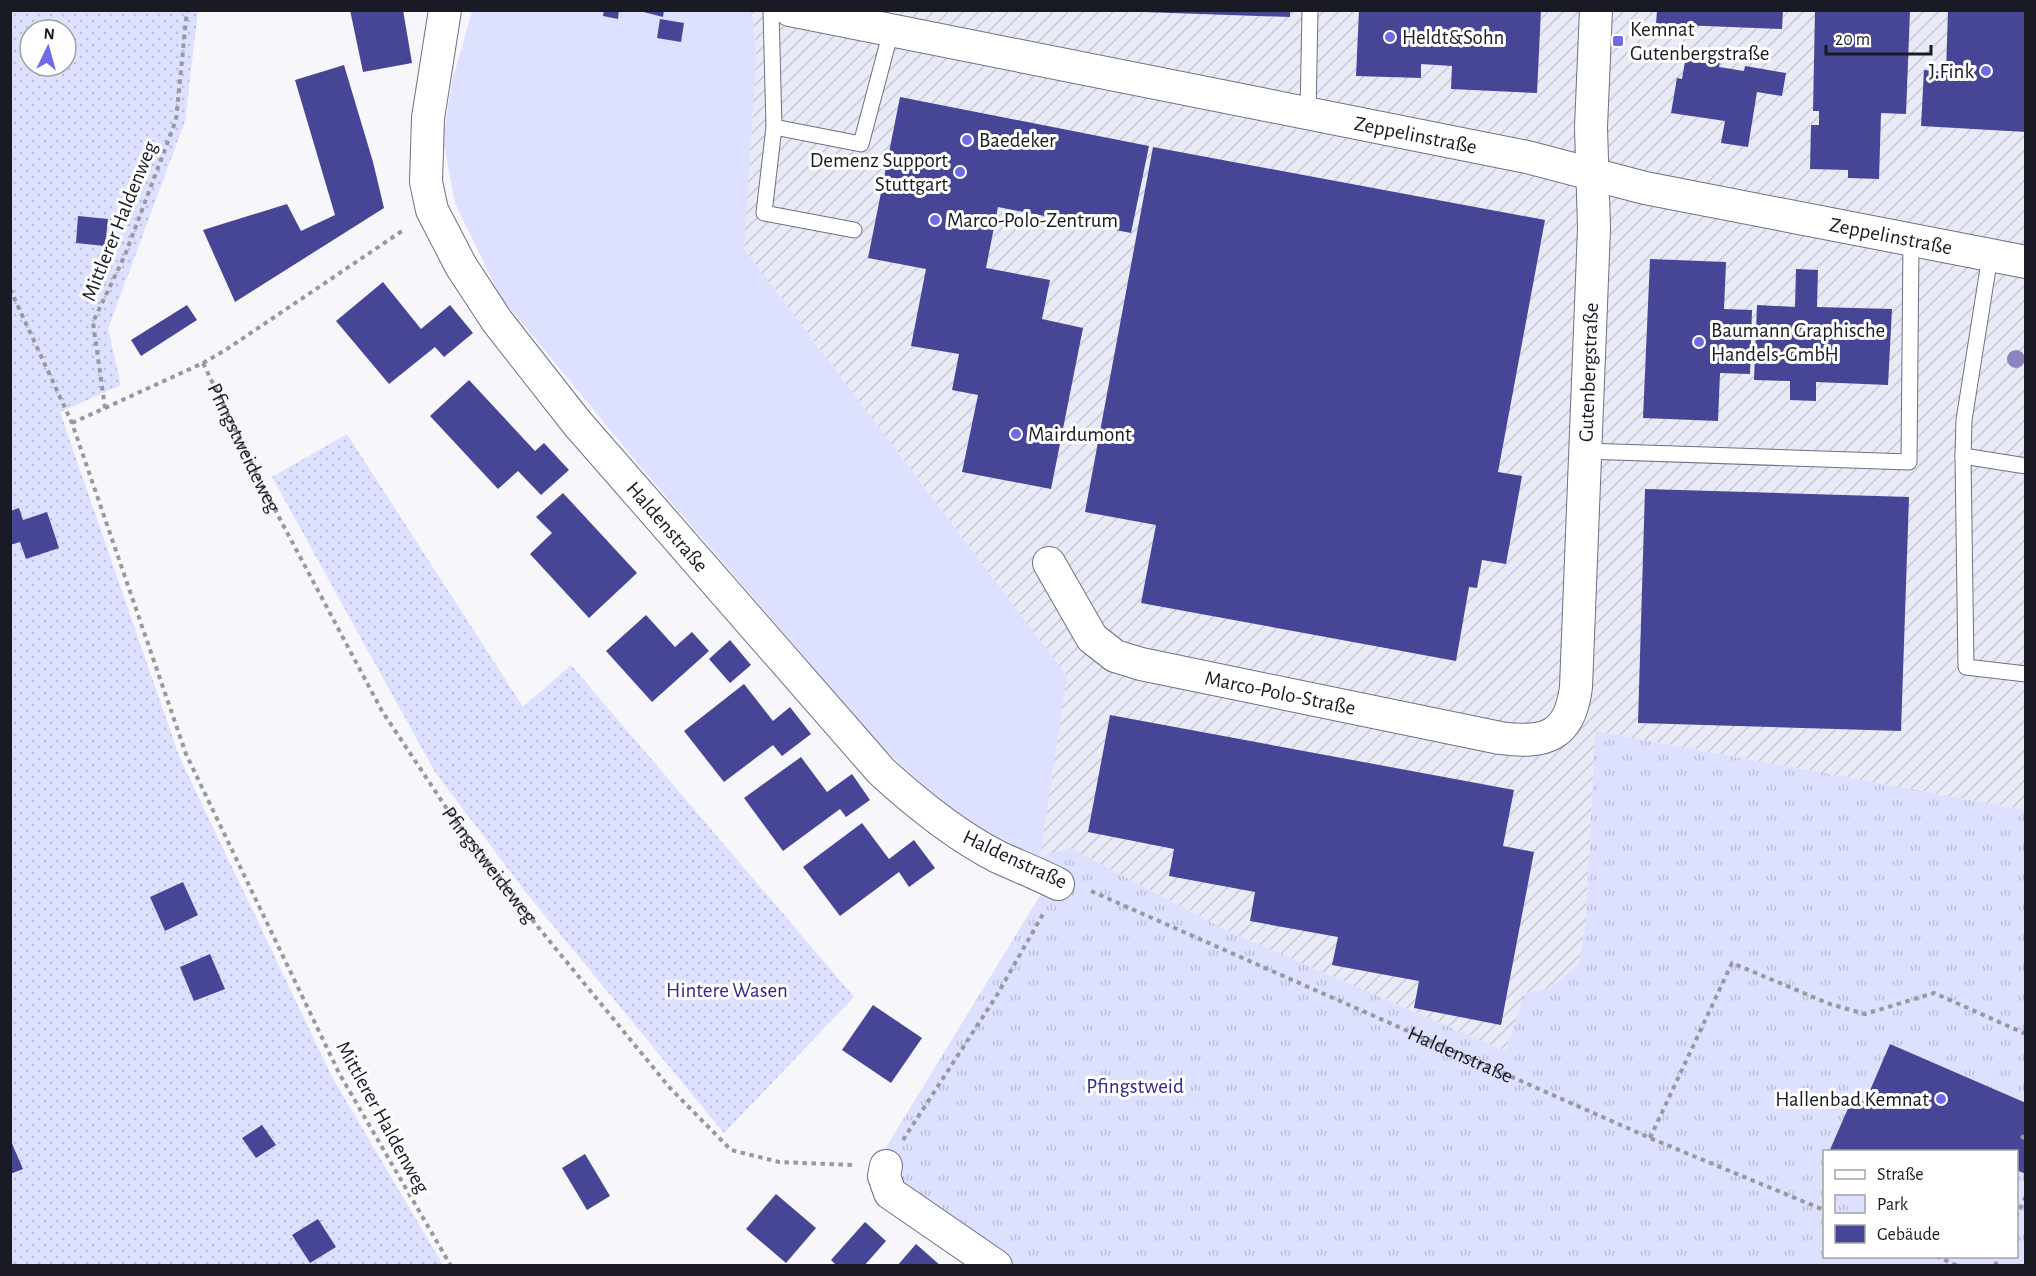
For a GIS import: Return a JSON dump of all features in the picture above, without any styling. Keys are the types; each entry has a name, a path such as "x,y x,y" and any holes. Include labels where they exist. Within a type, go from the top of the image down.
{"street":[{"name":"Haldenstraße","path":"445,10 428,118 426,182 432,210 461,266 497,321 563,406 656,515 881,771 911,798 951,828 999,857 1058,884"},
{"name":"Gutenbergstraße","path":"1559,730 1571,712 1576,687 1594,228 1591,127 1596,10"},
{"name":"Zeppelinstraße","path":"798,11 1527,157 1645,188 2025,262"},
{"name":"Marco-Polo-Straße","path":"1049,563 1092,638 1115,656 1141,664 1500,738 1520,741 1537,739 1559,730"},
{"path":"886,1166 885,1185 897,1200 996,1266"}],"lane":[{"path":"771,10 774,127 764,213 854,230"},
{"path":"1308,114 1310,10"},
{"path":"774,127 861,144 891,31"},
{"path":"1585,451 1909,462 1911,241"},
{"path":"1990,256 1964,420 1966,667 2025,674"},
{"path":"1963,456 2025,466"}],"path":[{"name":"Mittlerer Haldenweg","path":"105,408 93,322 125,255 176,120 188,10"},
{"path":"203,363 432,210"},
{"name":"Mittlerer Haldenweg","path":"10,289 72,423 186,754 339,1073 451,1266"},
{"name":"Pfingstweideweg","path":"105,408 203,363 264,489 382,711 451,815 538,927 670,1088 731,1150 779,1162 886,1166"},
{"path":"72,423 105,408"},
{"path":"886,1166 997,995 1058,884"},
{"name":"Haldenstraße","path":"1058,884 1098,893 1650,1137 1823,1210"},
{"path":"1650,1137 1732,963 1830,1004 1864,1014 1934,993 2025,1034"},
{"path":"2018,1213 2025,1197"},
{"path":"1938,1258 1958,1266"}],"shaded area":[{"path":"725,11 2025,11 2025,810 1595,731 1586,920 1579,964 1550,988 1525,993 1505,1051 1228,931 1070,848 1040,857 1067,676 744,249 756,59 753,20"}],"green space":[{"path":"10,11 198,11 185,121 108,329 121,385 60,412 179,756 332,1077 443,1265 11,1265"},
{"path":"472,11 750,11 753,19 756,59 744,249 1067,676 1040,857 1003,844 954,813 883,748 639,465 500,296 455,203 443,139 452,82"},
{"name":"Hintere Wasen","path":"347,434 523,707 571,665 854,997 724,1133 528,895 435,772 272,477"},
{"name":"Pfingstweid","path":"1595,731 2025,810 2025,1265 974,1265 879,1200 866,1180 1044,889 1040,857 1070,848 1228,931 1505,1051 1525,993 1550,988 1579,964 1586,920"}],"building":[{"path":"350,10 403,10 412,63 363,72"},
{"path":"604,10 619,10 618,19 603,16"},
{"path":"636,10 664,10 663,17"},
{"path":"1143,10 1290,10 1290,17 1143,12"},
{"path":"1359,10 1541,10 1537,93 1451,89 1452,66 1421,64 1421,78 1356,76"},
{"path":"1657,10 1783,10 1782,29 1656,24"},
{"path":"1815,10 1910,10 1906,114 1881,113 1879,179 1848,178 1848,170 1810,169 1811,125 1819,125 1819,111 1813,111"},
{"name":"J.Fink","path":"1948,10 2026,10 2026,132 1921,126 1924,70 1946,72"},
{"path":"660,19 684,23 681,42 657,38"},
{"path":"1686,56 1720,62 1719,67 1744,71 1745,66 1786,73 1782,96 1757,92 1748,147 1721,143 1725,121 1671,113 1677,78 1682,79"},
{"path":"344,65 384,208 235,302 203,230 287,204 301,231 335,215 295,80"},
{"name":"Marco-Polo-Zentrum","path":"900,97 1149,146 1131,233 998,207 986,268 1050,280 1042,319 1083,328 1051,489 962,472 978,395 952,390 959,354 911,346 926,269 868,258"},
{"name":"Mairdumont","path":"1153,147 1545,220 1498,472 1522,476 1506,564 1482,560 1477,588 1469,587 1456,661 1141,603 1156,525 1085,512"},
{"path":"78,216 108,219 105,246 76,243"},
{"name":"Baumann Graphische Handels-GmbH","path":"1650,259 1726,262 1724,309 1752,310 1750,374 1720,373 1718,421 1643,418"},
{"path":"1796,269 1818,270 1817,307 1892,309 1888,385 1816,382 1816,401 1790,400 1790,381 1754,380 1757,305 1795,307"},
{"path":"383,282 421,329 450,305 473,333 444,357 435,347 389,384 336,321"},
{"path":"187,305 197,320 141,356 131,340"},
{"path":"469,380 535,451 544,443 569,470 541,495 518,471 498,489 430,416"},
{"path":"1645,489 1909,497 1901,731 1638,723"},
{"path":"563,493 637,573 589,618 530,554 552,533 536,517"},
{"path":"19,508 23,520 47,512 59,548 26,559 20,542 10,545 10,511"},
{"path":"646,615 675,647 692,632 709,651 652,702 606,651"},
{"path":"730,640 751,665 730,683 709,659"},
{"path":"744,684 773,721 790,707 811,734 782,756 773,745 724,782 684,731"},
{"path":"1110,715 1514,790 1503,846 1534,852 1501,1025 1414,1008 1419,981 1332,965 1338,937 1250,921 1255,892 1169,876 1174,849 1088,832"},
{"path":"801,757 827,792 852,774 870,800 846,817 840,809 783,851 744,798"},
{"path":"862,823 889,859 914,840 935,868 909,887 899,872 840,916 803,867"},
{"path":"183,882 198,915 165,931 150,897"},
{"path":"210,954 225,989 194,1001 180,967"},
{"path":"873,1005 922,1038 891,1083 842,1050"},
{"name":"Hallenbad Kemnat","path":"1890,1044 2026,1103 2026,1174 2018,1171 2018,1150 1830,1150 1853,1097 1865,1102"},
{"path":"262,1125 276,1145 256,1158 242,1138"},
{"path":"10,1139 23,1169 10,1174"},
{"path":"585,1154 610,1196 587,1210 562,1168"},
{"path":"776,1194 816,1228 786,1263 746,1229"},
{"path":"318,1219 336,1247 310,1263 292,1235"},
{"path":"865,1222 886,1241 864,1266 837,1266 831,1260"},
{"path":"916,1244 941,1266 897,1266"}],"place":[{"name":"Heldt&Sohn","path":"1390,37"},
{"name":"Kemnat Gutenbergstraße","path":"1618,41"},
{"name":"J.Fink","path":"1986,71"},
{"name":"Baedeker","path":"967,140"},
{"name":"Demenz Support Stuttgart","path":"960,172"},
{"name":"Marco-Polo-Zentrum","path":"935,220"},
{"name":"Baumann Graphische Handels-GmbH","path":"1699,342"},
{"name":"Mairdumont","path":"1016,434"},
{"name":"Hallenbad Kemnat","path":"1941,1099"}]}
